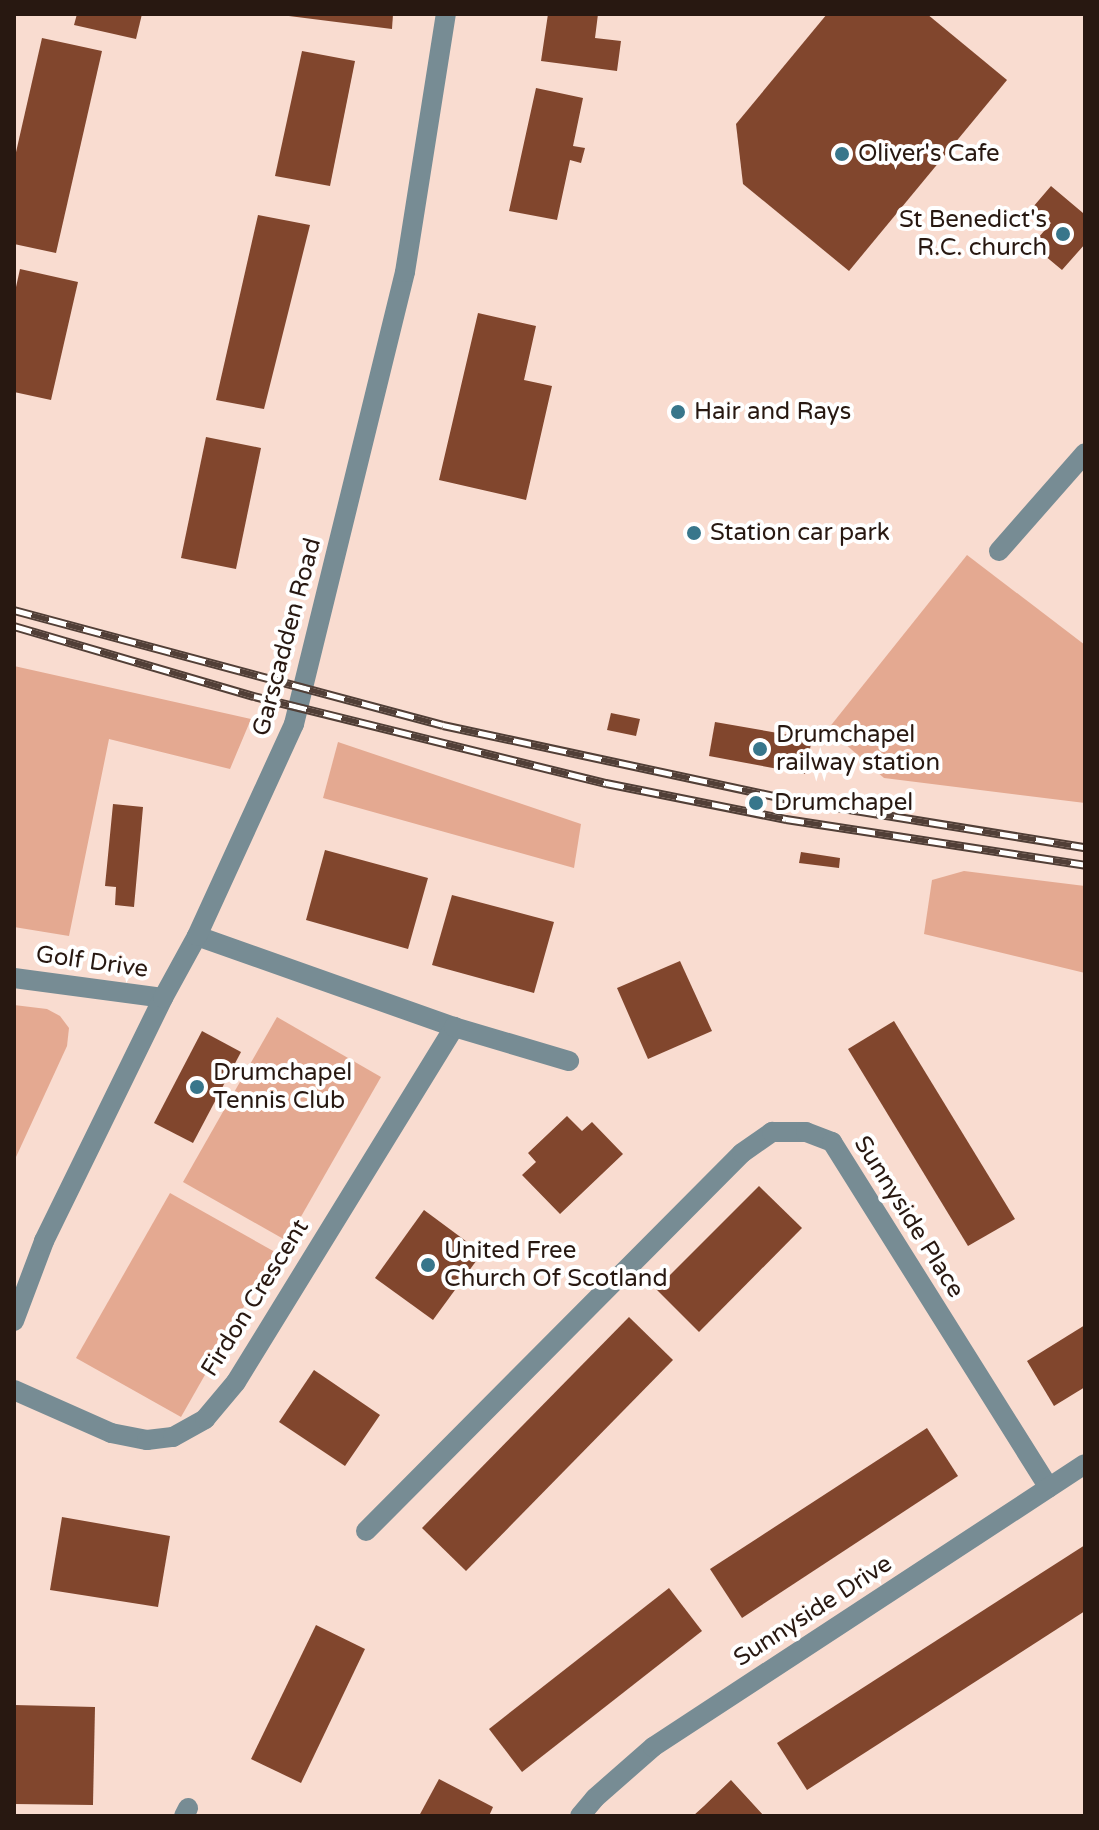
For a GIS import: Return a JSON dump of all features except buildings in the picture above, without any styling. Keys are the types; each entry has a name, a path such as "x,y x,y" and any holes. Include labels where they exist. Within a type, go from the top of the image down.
{"street":[{"name":"Garscadden Road","path":"14,1321 44,1241 163,998 197,936 294,724 405,272 446,14"},
{"path":"999,551 1085,453"},
{"path":"197,936 454,1027 569,1061"},
{"name":"Golf Drive","path":"14,978 163,998"},
{"name":"Firdon Crescent","path":"14,1390 111,1433 147,1440 173,1437 205,1419 236,1382 454,1027"},
{"name":"Sunnyside Place","path":"366,1531 742,1153 772,1132 806,1132 832,1142 1049,1488"},
{"name":"Sunnyside Drive","path":"580,1816 595,1798 653,1747 1085,1464"}],"shaded area":[{"path":"967,555 1085,645 1085,803 884,778 828,729"},
{"path":"14,666 251,719 230,769 109,739 69,936 14,927"},
{"path":"338,742 581,824 574,868 323,798"},
{"path":"964,871 1085,886 1085,973 924,934 932,880"},
{"path":"14,1005 47,1009 60,1016 69,1028 67,1046 16,1157"},
{"path":"277,1017 381,1077 287,1241 183,1182"},
{"path":"170,1193 275,1252 181,1417 76,1358"}],"railway":[{"path":"14,610 443,725 787,799 1085,847"},
{"path":"14,626 254,696 606,783 786,819 1085,865"}],"place":[{"name":"Oliver's Cafe","path":"842,154"},
{"name":"St Benedict's R.C. church","path":"1063,234"},
{"name":"Hair and Rays","path":"678,412"},
{"name":"Station car park","path":"694,533"},
{"name":"Drumchapel railway station","path":"760,749"},
{"name":"Drumchapel","path":"756,803"},
{"name":"Drumchapel Tennis Club","path":"197,1087"},
{"name":"United Free Church Of Scotland","path":"428,1265"}]}
